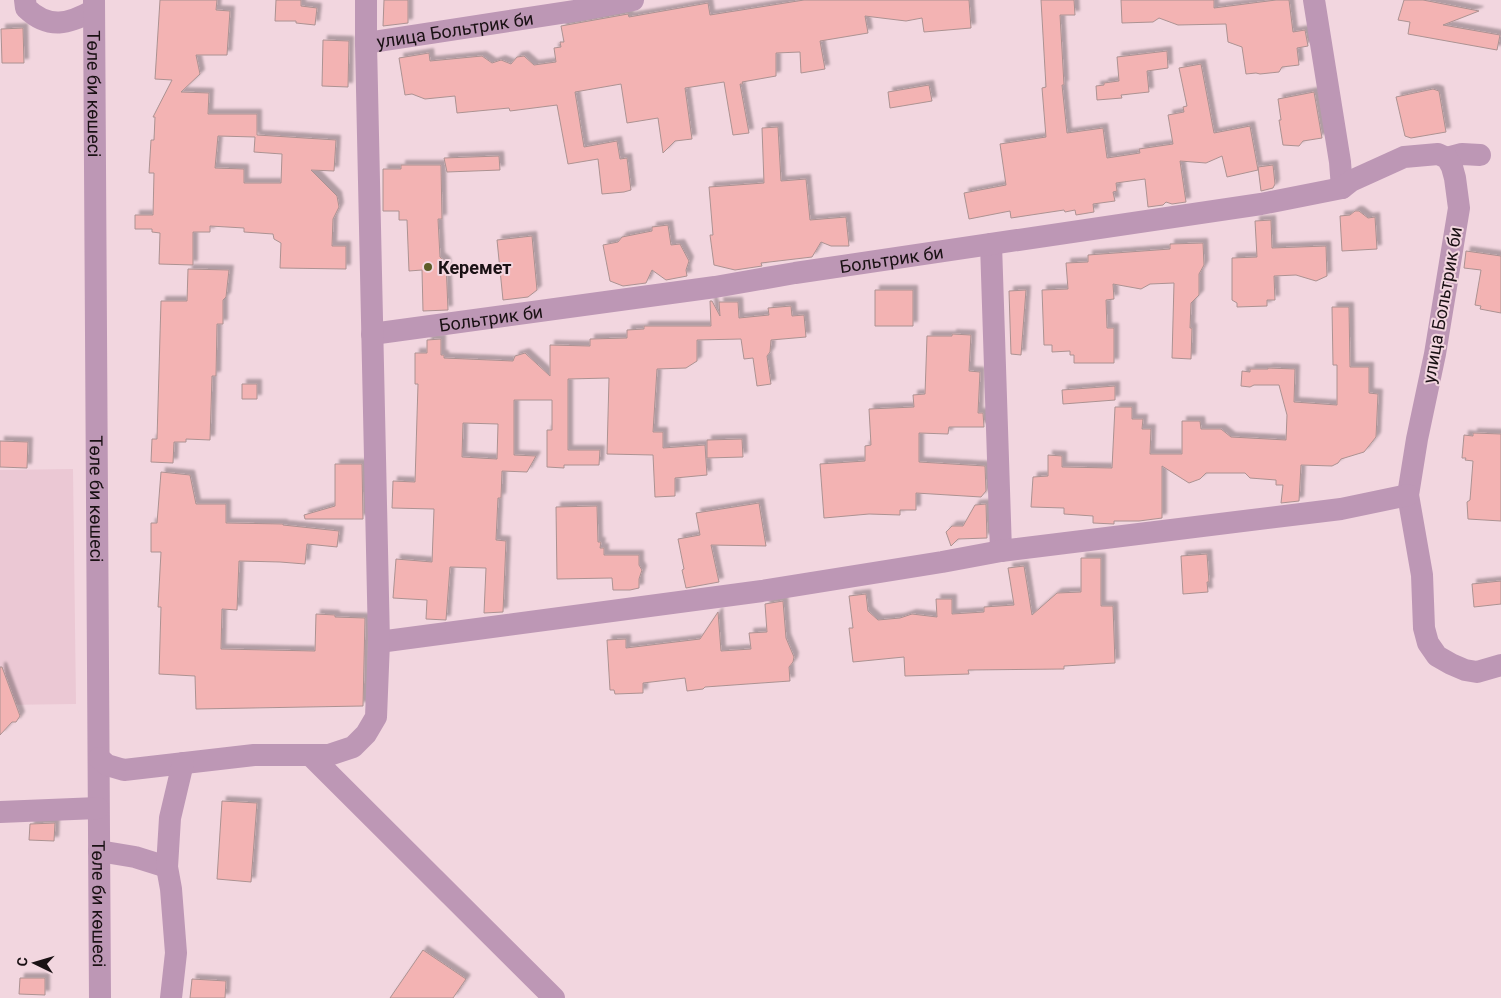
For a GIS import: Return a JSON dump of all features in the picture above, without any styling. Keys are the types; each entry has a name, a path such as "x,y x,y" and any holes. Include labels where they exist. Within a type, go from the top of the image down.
{"street":[{"path":"25,0 26,8 36,18 50,22 66,23 80,18 94,5"},
{"path":"99,758 107,765 124,770 254,755 329,755 353,747 366,734 376,717 379,642 366,0"},
{"name":"улица Больтрик би","path":"366,43 581,10 633,0"},
{"path":"1314,0 1340,162 1342,188"},
{"name":"Төле би көшесі","path":"94,5 100,998"},
{"name":"Больтрик би","path":"372,334 715,287 795,273 1261,204 1342,188 1351,181 1404,157 1438,154 1447,158"},
{"path":"1447,158 1462,154 1480,156"},
{"name":"улица Больтрик би","path":"1447,158 1455,178 1460,208 1435,354 1416,439 1408,495 1422,575 1424,628 1428,643 1437,656 1466,670 1477,672 1501,665"},
{"path":"991,244 1002,551"},
{"path":"379,642 762,591 1002,551 1342,509 1408,495"},
{"path":"310,755 554,998"},
{"path":"170,998 176,953 171,889 167,867 170,818 183,764"},
{"path":"0,812 98,808"},
{"path":"99,851 135,857 167,867"}],"shaded area":[{"path":"73,469 76,704 0,705 0,470"}],"building":[{"path":"160,0 217,0 216,10 230,11 227,55 196,55 200,74 181,92 209,93 208,114 257,114 257,135 336,140 334,171 311,170 337,196 339,207 333,219 332,246 346,246 346,269 280,268 281,243 274,239 273,234 244,232 244,228 210,226 210,232 193,232 193,265 159,264 160,233 152,232 152,229 135,229 135,215 153,215 154,173 149,173 151,140 154,140 155,117 153,117 172,80 155,79","holes":["218,136 255,137 254,152 282,154 281,183 244,183 244,169 215,168"]},
{"path":"276,0 301,0 301,6 317,8 315,25 296,23 296,21 275,21"},
{"path":"384,0 408,0 408,23 383,26"},
{"path":"804,0 969,0 971,28 924,32 922,18 906,21 865,16 868,33 820,41 825,69 801,73 800,52 776,53 776,76 742,82 743,84 740,84 749,133 733,135 724,82 685,88 692,139 675,141 663,153 658,118 627,123 621,84 575,92 584,147 617,141 620,159 627,158 631,190 624,192 602,194 598,159 568,164 557,105 510,111 509,108 457,113 455,96 425,99 412,94 405,95 399,58 429,53 430,61 482,56 492,63 501,60 511,64 517,57 524,56 534,65 556,62 554,48 561,47 560,42 564,42 561,26 628,14 629,17 708,3 710,15"},
{"path":"1041,0 1074,0 1075,15 1060,15 1064,85 1062,85 1067,133 1103,128 1107,158 1140,153 1139,149 1173,144 1168,115 1184,112 1183,107 1187,106 1179,68 1201,64 1214,133 1250,126 1258,170 1227,177 1222,156 1206,163 1180,161 1186,202 1172,204 1166,202 1163,205 1148,207 1145,179 1116,183 1117,191 1113,192 1115,201 1093,204 1094,212 1076,215 1075,210 1065,212 1064,210 1011,218 1010,211 969,219 964,193 1006,185 1000,144 1046,137 1042,88 1046,87"},
{"path":"1121,0 1214,0 1214,8 1289,0 1293,32 1305,30 1308,46 1297,48 1299,65 1282,67 1279,72 1246,74 1242,47 1228,42 1226,24 1178,25 1159,18 1153,22 1122,23"},
{"path":"1404,0 1423,0 1479,11 1443,25 1500,35 1497,50 1408,34 1410,22 1398,20"},
{"path":"23,28 24,63 2,63 1,29"},
{"path":"323,40 349,41 348,87 322,86"},
{"path":"1167,51 1168,68 1147,71 1149,92 1121,95 1122,98 1097,100 1096,86 1119,81 1117,57"},
{"path":"929,85 932,101 890,108 888,92"},
{"path":"1433,89 1439,91 1446,132 1411,138 1405,136 1396,97"},
{"path":"1314,92 1322,138 1303,141 1299,146 1283,145 1278,99"},
{"path":"778,127 781,181 806,179 810,220 846,217 849,246 831,246 821,242 812,257 761,263 762,266 735,270 714,265 710,235 713,235 709,187 764,183 762,128"},
{"path":"499,156 500,170 447,172 444,158"},
{"path":"401,165 441,165 442,219 438,219 440,257 446,262 448,310 423,311 422,270 409,271 407,220 399,220 399,211 383,211 383,169 401,169"},
{"path":"1273,165 1275,184 1273,188 1261,191 1258,167"},
{"path":"1355,211 1359,211 1368,218 1375,217 1377,249 1342,251 1340,216 1350,215"},
{"path":"1271,220 1272,248 1326,246 1327,276 1316,281 1296,275 1274,276 1275,300 1267,300 1267,306 1237,307 1237,303 1232,300 1232,258 1257,257 1255,221"},
{"path":"668,225 671,245 680,244 689,261 686,270 687,276 666,280 652,270 646,283 623,286 610,281 603,245 618,242 622,237 652,231 652,227"},
{"path":"532,236 537,290 528,297 503,300 497,240"},
{"path":"1203,243 1204,265 1199,274 1199,295 1191,303 1191,359 1172,358 1174,283 1150,284 1141,289 1113,284 1114,299 1106,300 1107,328 1114,328 1114,363 1074,363 1074,355 1070,355 1070,351 1052,352 1052,345 1044,345 1042,290 1068,289 1066,263 1088,262 1088,255 1170,249 1170,244"},
{"path":"1466,251 1501,256 1501,313 1480,309 1481,306 1475,305 1481,270 1464,268"},
{"path":"188,269 229,270 226,297 223,300 223,324 217,324 216,376 212,376 210,440 186,439 186,442 174,442 173,463 151,462 152,439 157,439 161,301 187,301"},
{"path":"875,290 913,290 913,326 875,326"},
{"path":"1026,290 1021,355 1011,354 1009,291"},
{"path":"710,301 712,301 720,316 719,302 738,302 739,318 769,315 768,308 791,306 792,316 804,315 806,337 771,340 770,352 767,356 771,384 757,386 753,358 744,359 741,339 697,340 697,361 686,368 657,369 653,432 663,432 663,448 705,445 707,475 675,478 675,496 655,497 653,455 607,454 609,378 568,379 568,450 600,450 599,465 564,465 564,468 547,467 547,430 552,430 552,400 514,400 514,455 536,456 527,472 502,471 501,498 498,498 496,540 506,541 503,612 484,613 486,568 450,567 446,620 426,619 427,600 393,598 396,559 432,562 434,509 392,508 393,481 415,482 418,384 415,384 415,353 427,353 427,340 441,339 441,355 444,355 444,358 513,361 515,356 525,353 550,376 550,345 590,346 590,339 627,338 627,330 644,329 644,326 711,326","holes":["463,423 498,424 497,459 462,457"]},
{"path":"1332,307 1349,307 1350,367 1369,367 1369,393 1378,394 1376,437 1364,452 1341,459 1332,466 1301,465 1299,501 1281,503 1283,485 1276,485 1276,480 1250,478 1245,473 1206,473 1200,479 1189,483 1162,466 1162,518 1139,521 1114,521 1114,524 1093,523 1093,516 1064,514 1064,508 1031,507 1033,477 1048,476 1048,455 1062,456 1062,467 1112,468 1115,407 1132,407 1132,419 1143,419 1142,429 1151,429 1150,454 1182,454 1182,421 1200,421 1201,429 1221,429 1231,437 1286,440 1287,415 1279,385 1241,386 1242,371 1250,372 1250,369 1268,368 1295,369 1294,402 1337,405 1337,365 1333,365"},
{"path":"952,334 971,335 969,371 980,372 978,413 983,413 984,427 949,427 948,434 919,433 919,462 985,466 986,491 981,497 916,493 916,510 900,510 900,515 869,514 824,518 820,464 865,461 865,446 871,445 869,409 914,407 913,395 925,394 927,336 952,336"},
{"path":"242,384 257,384 257,399 242,399"},
{"path":"1115,386 1115,400 1063,404 1062,390"},
{"path":"1473,433 1501,434 1501,521 1468,519 1467,502 1470,500 1473,461 1462,458 1464,435 1473,436"},
{"path":"742,439 743,457 707,458 707,440"},
{"path":"0,441 28,442 27,468 0,467"},
{"path":"335,464 362,464 363,519 305,519 304,515 335,506"},
{"path":"161,472 190,475 196,504 226,504 226,523 283,524 339,531 337,547 307,544 305,564 239,561 237,610 222,609 221,649 315,651 316,614 365,618 363,706 196,709 195,676 159,674 161,607 158,607 161,552 151,552 151,523 157,523"},
{"path":"759,503 766,546 711,545 719,582 686,588 678,539 700,535 696,513"},
{"path":"986,504 987,538 958,539 951,546 946,532 952,526 963,526 975,505"},
{"path":"597,506 598,542 601,542 600,548 604,548 604,555 639,555 639,565 642,570 639,588 613,590 612,578 557,579 556,507"},
{"path":"1207,554 1208,592 1183,594 1181,556"},
{"path":"1081,558 1101,558 1101,606 1113,606 1115,663 1064,666 1064,669 968,670 969,674 905,676 904,657 853,662 849,628 853,628 849,596 866,594 868,611 878,620 900,618 912,614 937,617 936,599 952,599 952,614 984,612 984,607 1014,605 1008,568 1024,566 1032,615 1057,593 1081,592"},
{"path":"1501,581 1501,604 1474,607 1472,584"},
{"path":"783,601 786,638 794,657 789,667 790,681 705,687 703,689 687,691 685,678 643,683 643,693 615,694 614,690 610,690 607,640 626,639 626,648 700,639 718,612 721,651 751,649 749,633 767,632 765,604"},
{"path":"0,667 2,667 20,716 16,722 12,722 0,735"},
{"path":"222,801 257,803 251,882 217,879"},
{"path":"55,823 54,841 29,840 30,824"},
{"path":"423,950 466,979 453,998 390,998"},
{"path":"20,978 45,978 45,995 19,994"},
{"path":"192,979 226,981 225,998 190,998"}],"place":[{"name":"Керемет","path":"428,267"}]}
